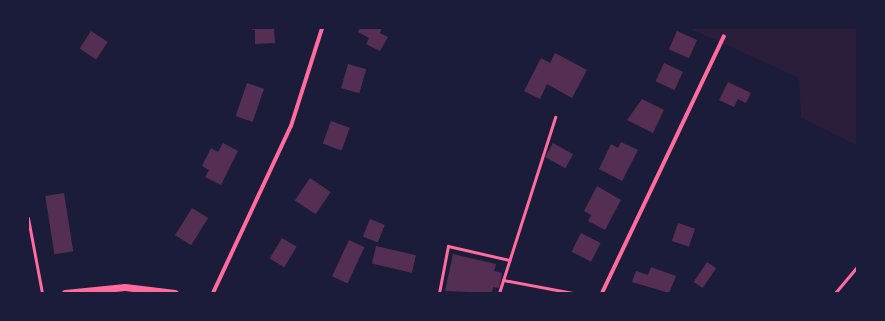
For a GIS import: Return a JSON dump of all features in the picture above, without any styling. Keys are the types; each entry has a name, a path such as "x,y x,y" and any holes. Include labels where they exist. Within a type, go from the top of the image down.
{"street":[{"path":"212,293 294,119 322,28"},
{"path":"602,293 724,36"},
{"path":"65,293 125,287 174,293"}],"lane":[{"path":"499,293 555,117"},
{"path":"28,218 42,293"},
{"path":"439,293 448,246 509,260"},
{"path":"841,293 836,292 857,267"},
{"path":"503,280 573,293"}],"shaded area":[{"path":"689,28 857,28 857,145 801,118 799,78"}],"building":[{"path":"245,28 274,28 275,43 255,44 255,30"},
{"path":"360,28 382,28 380,33 388,37 380,51 366,44 369,38 358,32"},
{"path":"91,31 108,42 96,60 80,49"},
{"path":"677,31 697,40 689,58 669,49"},
{"path":"555,53 587,70 572,98 547,84 540,99 524,91 541,58 550,63"},
{"path":"664,63 683,72 675,90 656,81"},
{"path":"348,64 366,69 359,93 341,88"},
{"path":"728,82 751,93 746,103 738,99 734,107 719,100"},
{"path":"247,83 264,89 253,122 236,116"},
{"path":"642,99 664,110 653,133 627,120"},
{"path":"331,121 350,128 342,150 323,144"},
{"path":"621,142 638,150 622,181 599,169 611,144 618,148"},
{"path":"223,143 238,151 221,185 205,177 209,170 202,166 211,148 218,152"},
{"path":"553,143 573,154 565,168 545,157"},
{"path":"310,178 331,192 316,214 295,200"},
{"path":"597,186 621,200 605,230 588,221 591,215 584,211"},
{"path":"64,193 73,251 54,254 45,196"},
{"path":"192,208 208,218 191,245 175,235"},
{"path":"370,219 385,225 378,243 363,237"},
{"path":"678,223 695,229 689,247 672,241"},
{"path":"581,233 601,243 591,262 571,252"},
{"path":"282,238 297,247 284,267 270,259"},
{"path":"349,240 364,247 348,283 332,276"},
{"path":"376,246 416,255 412,273 372,264"},
{"path":"453,254 496,264 494,271 502,273 499,288 493,287 492,293 445,291"},
{"path":"707,262 716,268 703,288 694,282"},
{"path":"651,267 676,276 669,293 632,282 636,271 648,275"}]}
